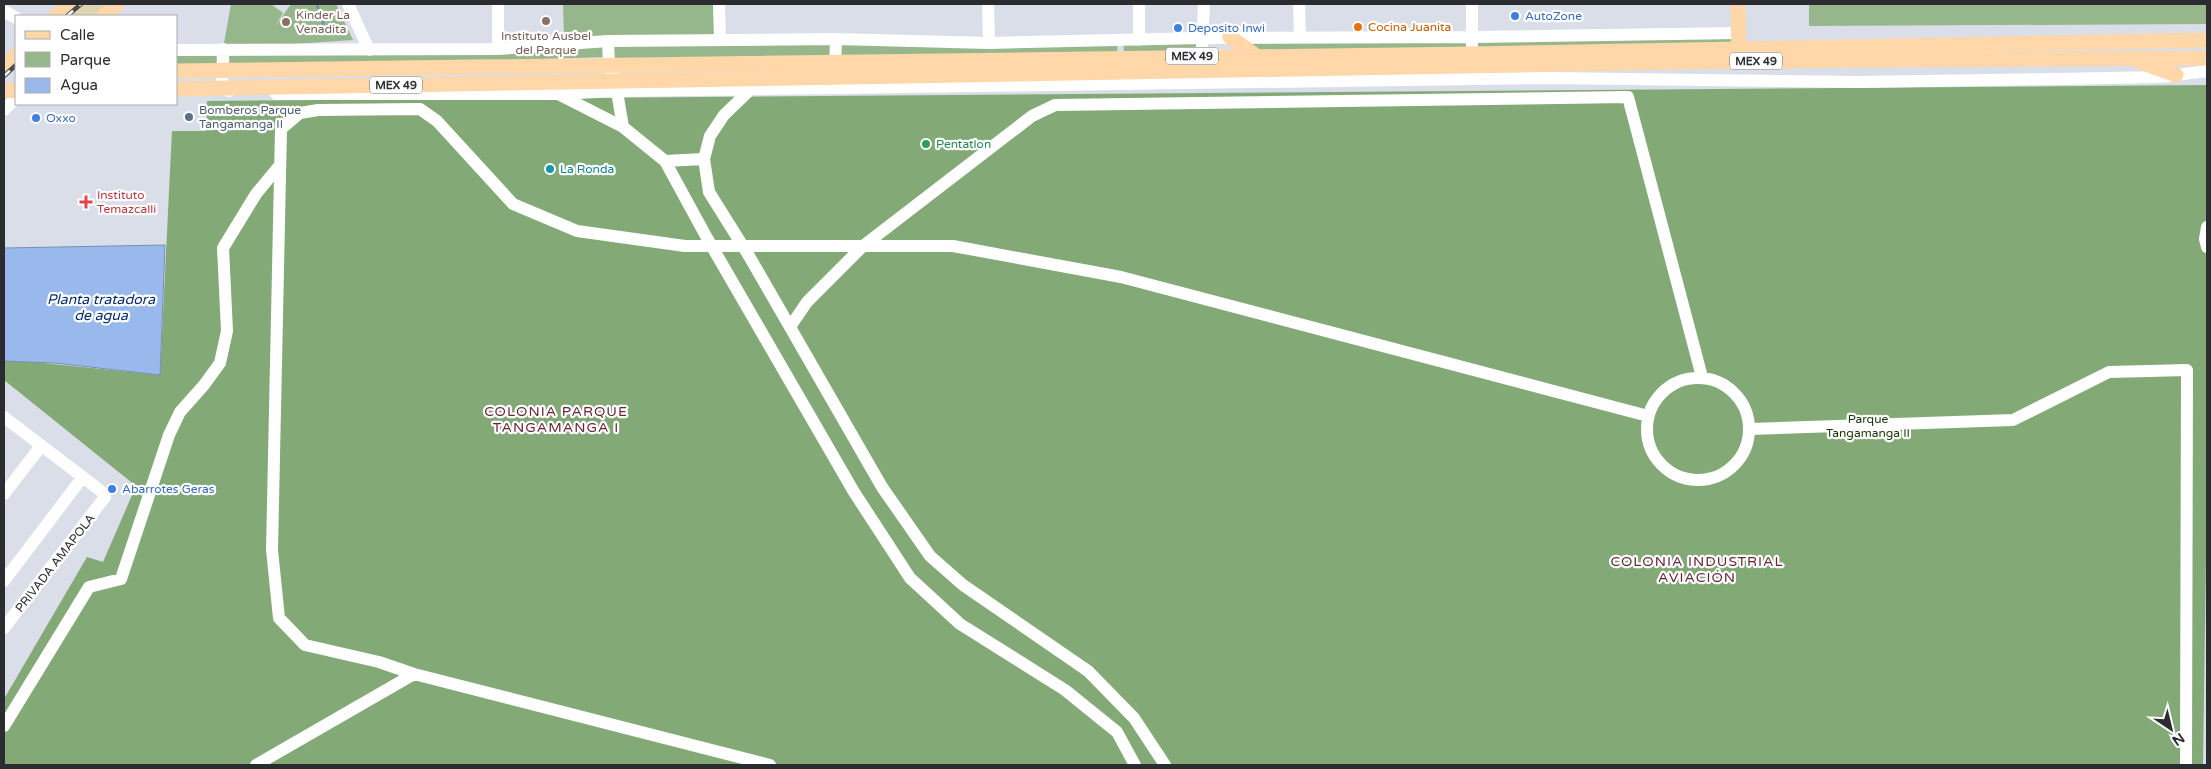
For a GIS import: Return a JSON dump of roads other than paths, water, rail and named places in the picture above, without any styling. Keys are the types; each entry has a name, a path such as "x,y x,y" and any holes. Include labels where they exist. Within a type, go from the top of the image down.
{"main road":[{"path":"57,15 69,4"},
{"path":"105,15 117,4"},
{"path":"1738,4 1739,55"},
{"path":"1230,37 1255,56"},
{"path":"2152,40 2172,45 2207,45"},
{"name":"MEX 49","path":"178,89 372,90 524,88 835,78 1122,78 1201,72 1398,67 1472,60 1574,65 1739,55 2152,40 2207,40"},
{"name":"MEX 49","path":"1574,65 1618,51 1686,50 1739,55"},
{"name":"MEX 49","path":"1804,54 1896,60 2207,58"},
{"path":"4,67 15,56"},
{"name":"MEX 49","path":"178,71 1201,56 1255,56 1398,67"},
{"path":"2130,59 2176,75"}],"street":[{"path":"348,4 369,50"},
{"path":"498,4 498,50"},
{"path":"719,4 720,40"},
{"path":"988,4 989,43"},
{"path":"1138,40 1139,4"},
{"path":"1201,72 1204,4"},
{"path":"1299,4 1300,37"},
{"path":"1472,4 1472,60"},
{"path":"178,50 498,50 608,41 836,39 989,43 1230,37 1574,36 1739,32"},
{"path":"1686,33 1686,50"},
{"path":"1618,51 1619,35"},
{"path":"1574,36 1574,65"},
{"path":"1398,67 1400,37"},
{"path":"835,78 836,39"},
{"path":"1121,40 1122,78"},
{"path":"608,41 609,65 616,86 623,128"},
{"path":"222,89 223,49"},
{"path":"1739,55 1745,80"},
{"path":"2098,58 2099,78"},
{"path":"1896,60 1896,81"},
{"path":"557,94 616,86 751,89 1122,78 1398,67 1574,65 1745,80 1896,81 2099,78 2207,72"},
{"path":"765,79 751,89 724,115 710,136 704,159 709,192 790,327 882,487 930,556 964,585 1088,671 1134,718 1160,763"},
{"path":"524,88 557,94 623,128 665,161 711,245 854,492 910,578 960,624 1065,690 1117,732 1134,765"},
{"path":"790,327 807,302 862,246 1032,116 1055,105 1628,97 1702,377"},
{"path":"4,110 15,99"},
{"path":"770,765 414,674 379,662 306,645 279,618 272,550 281,129 300,113 318,110 420,109 437,121 513,204 577,231 685,246 953,246 1121,277 1648,416"},
{"path":"665,161 704,159"},
{"path":"4,726 89,587 121,579 169,435 180,412 204,385 220,363 227,331 223,248 256,194 280,165"},
{"path":"2207,227 2205,239 2207,246"},
{"path":"1750,429 2013,420 2109,372 2187,370 2186,765"},
{"path":"1702,377 1724,383 1735,391 1743,402 1748,415 1750,429 1748,443 1741,458 1730,470 1715,478 1699,480 1682,478 1669,472 1658,462 1651,449 1647,435 1648,416 1660,394 1672,384 1686,378 1702,377"},
{"path":"4,417 82,478 4,581"},
{"path":"4,494 41,446"},
{"name":"PRIVADA AMAPOLA","path":"4,628 106,497 101,491 82,478"},
{"path":"256,765 414,674"}],"water":[{"name":"Planta tratadora de agua","path":"165,245 160,375 55,363 4,361 4,248"}],"waterway":[{"path":"317,6 325,17 320,30"}],"railway":[{"path":"68,15 81,4"},
{"path":"4,76 15,66"}],"place":[{"name":"AutoZone","path":"1515,16"},
{"name":"Instituto Ausbel del Parque","path":"546,21"},
{"name":"Kinder La Venadita","path":"286,22"},
{"name":"Cocina Juanita","path":"1358,27"},
{"name":"Deposito Inwi","path":"1178,28"},
{"name":"Bomberos Parque Tangamanga II","path":"189,117"},
{"name":"Oxxo","path":"36,118"},
{"name":"Pentatlon","path":"926,144"},
{"name":"La Ronda","path":"550,169"},
{"name":"Instituto Temazcalli","path":"86,202"},
{"name":"Abarrotes Geras","path":"112,489"}],"district":[{"name":"COLONIA PARQUE TANGAMANGA I","path":"556,420"},
{"name":"COLONIA INDUSTRIAL AVIACIÓN","path":"1697,570"}],"park label":[{"name":"Parque Tangamanga II","path":"1868,426"}]}
